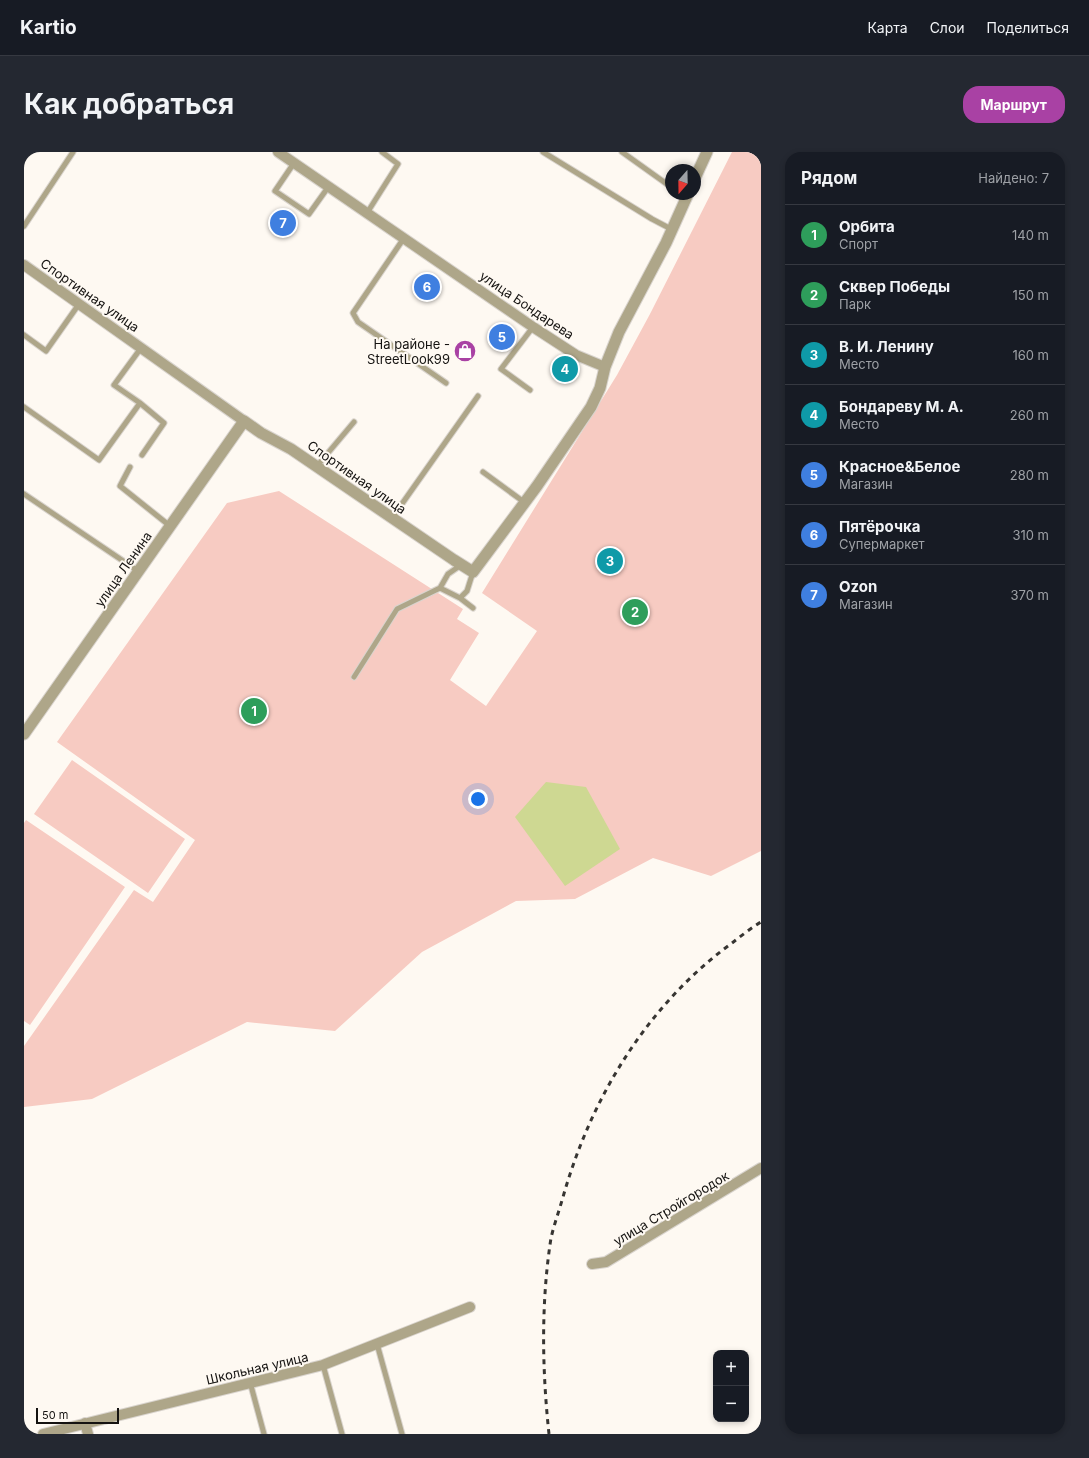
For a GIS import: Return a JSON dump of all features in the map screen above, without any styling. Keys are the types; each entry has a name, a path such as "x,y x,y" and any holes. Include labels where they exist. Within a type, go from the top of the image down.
{"street":[{"name":"улица Бондарева","path":"278,152 533,327 576,355 605,367"},
{"path":"701,165 707,152"},
{"path":"473,572 591,407 600,388 605,367 619,332 666,242 683,200"},
{"name":"Спортивная улица","path":"24,265 261,433 291,449 317,466 460,565 473,572"},
{"name":"улица Ленина","path":"24,734 244,421"},
{"name":"улица Стройгородок","path":"592,1264 606,1262 761,1168"},
{"name":"Школьная улица","path":"43,1434 323,1365 470,1307"},
{"path":"85,1423 88,1434"}],"lane":[{"path":"24,226 73,152"},
{"path":"367,213 398,164 382,152"},
{"path":"543,152 652,219 671,229"},
{"path":"622,152 665,183"},
{"path":"294,163 275,191 309,214 329,186"},
{"path":"404,238 353,313 358,322 446,383"},
{"path":"24,335 46,351 79,304"},
{"path":"530,390 501,369 533,327"},
{"path":"140,348 114,385 140,403 164,423 142,455"},
{"path":"392,518 478,396"},
{"path":"24,407 99,460 140,403"},
{"path":"317,466 354,422"},
{"path":"130,467 120,486 170,526"},
{"path":"483,472 524,502"},
{"path":"24,494 138,571"},
{"path":"354,677 397,609 440,588 448,574 460,565"},
{"path":"460,598 467,591 473,572"},
{"path":"440,588 460,598 474,608"},
{"path":"377,1344 402,1434"},
{"path":"323,1365 342,1434"},
{"path":"250,1382 264,1434"}],"shaded area":[{"path":"732,152 761,152 761,851 711,876 653,858 575,899 516,901 422,952 335,1031 247,1022 92,1099 24,1107 24,1046 134,890 153,902 195,840 57,742 227,503 279,491 463,609 457,619 479,633 450,680 486,706 537,631 482,593 617,375 650,314"},
{"path":"72,760 185,839 148,893 34,814"},
{"path":"546,782 586,787 620,849 565,886 515,817"},
{"path":"26,820 125,887 30,1025 24,1021 24,823"}],"railway":[{"path":"549,1434 545,1385 544,1311 545,1286 551,1238 575,1160 589,1124 606,1089 626,1056 674,995 701,968 742,935 761,922"}],"place":[{"name":"Ozon","path":"283,223"},
{"name":"Пятёрочка","path":"427,287"},
{"name":"Красное&Белое","path":"502,337"},
{"name":"На районе - StreetLook99","path":"465,351"},
{"name":"Бондареву М. А.","path":"565,369"},
{"name":"В. И. Ленину","path":"610,561"},
{"name":"Сквер Победы","path":"635,612"},
{"name":"Орбита","path":"254,711"}]}
